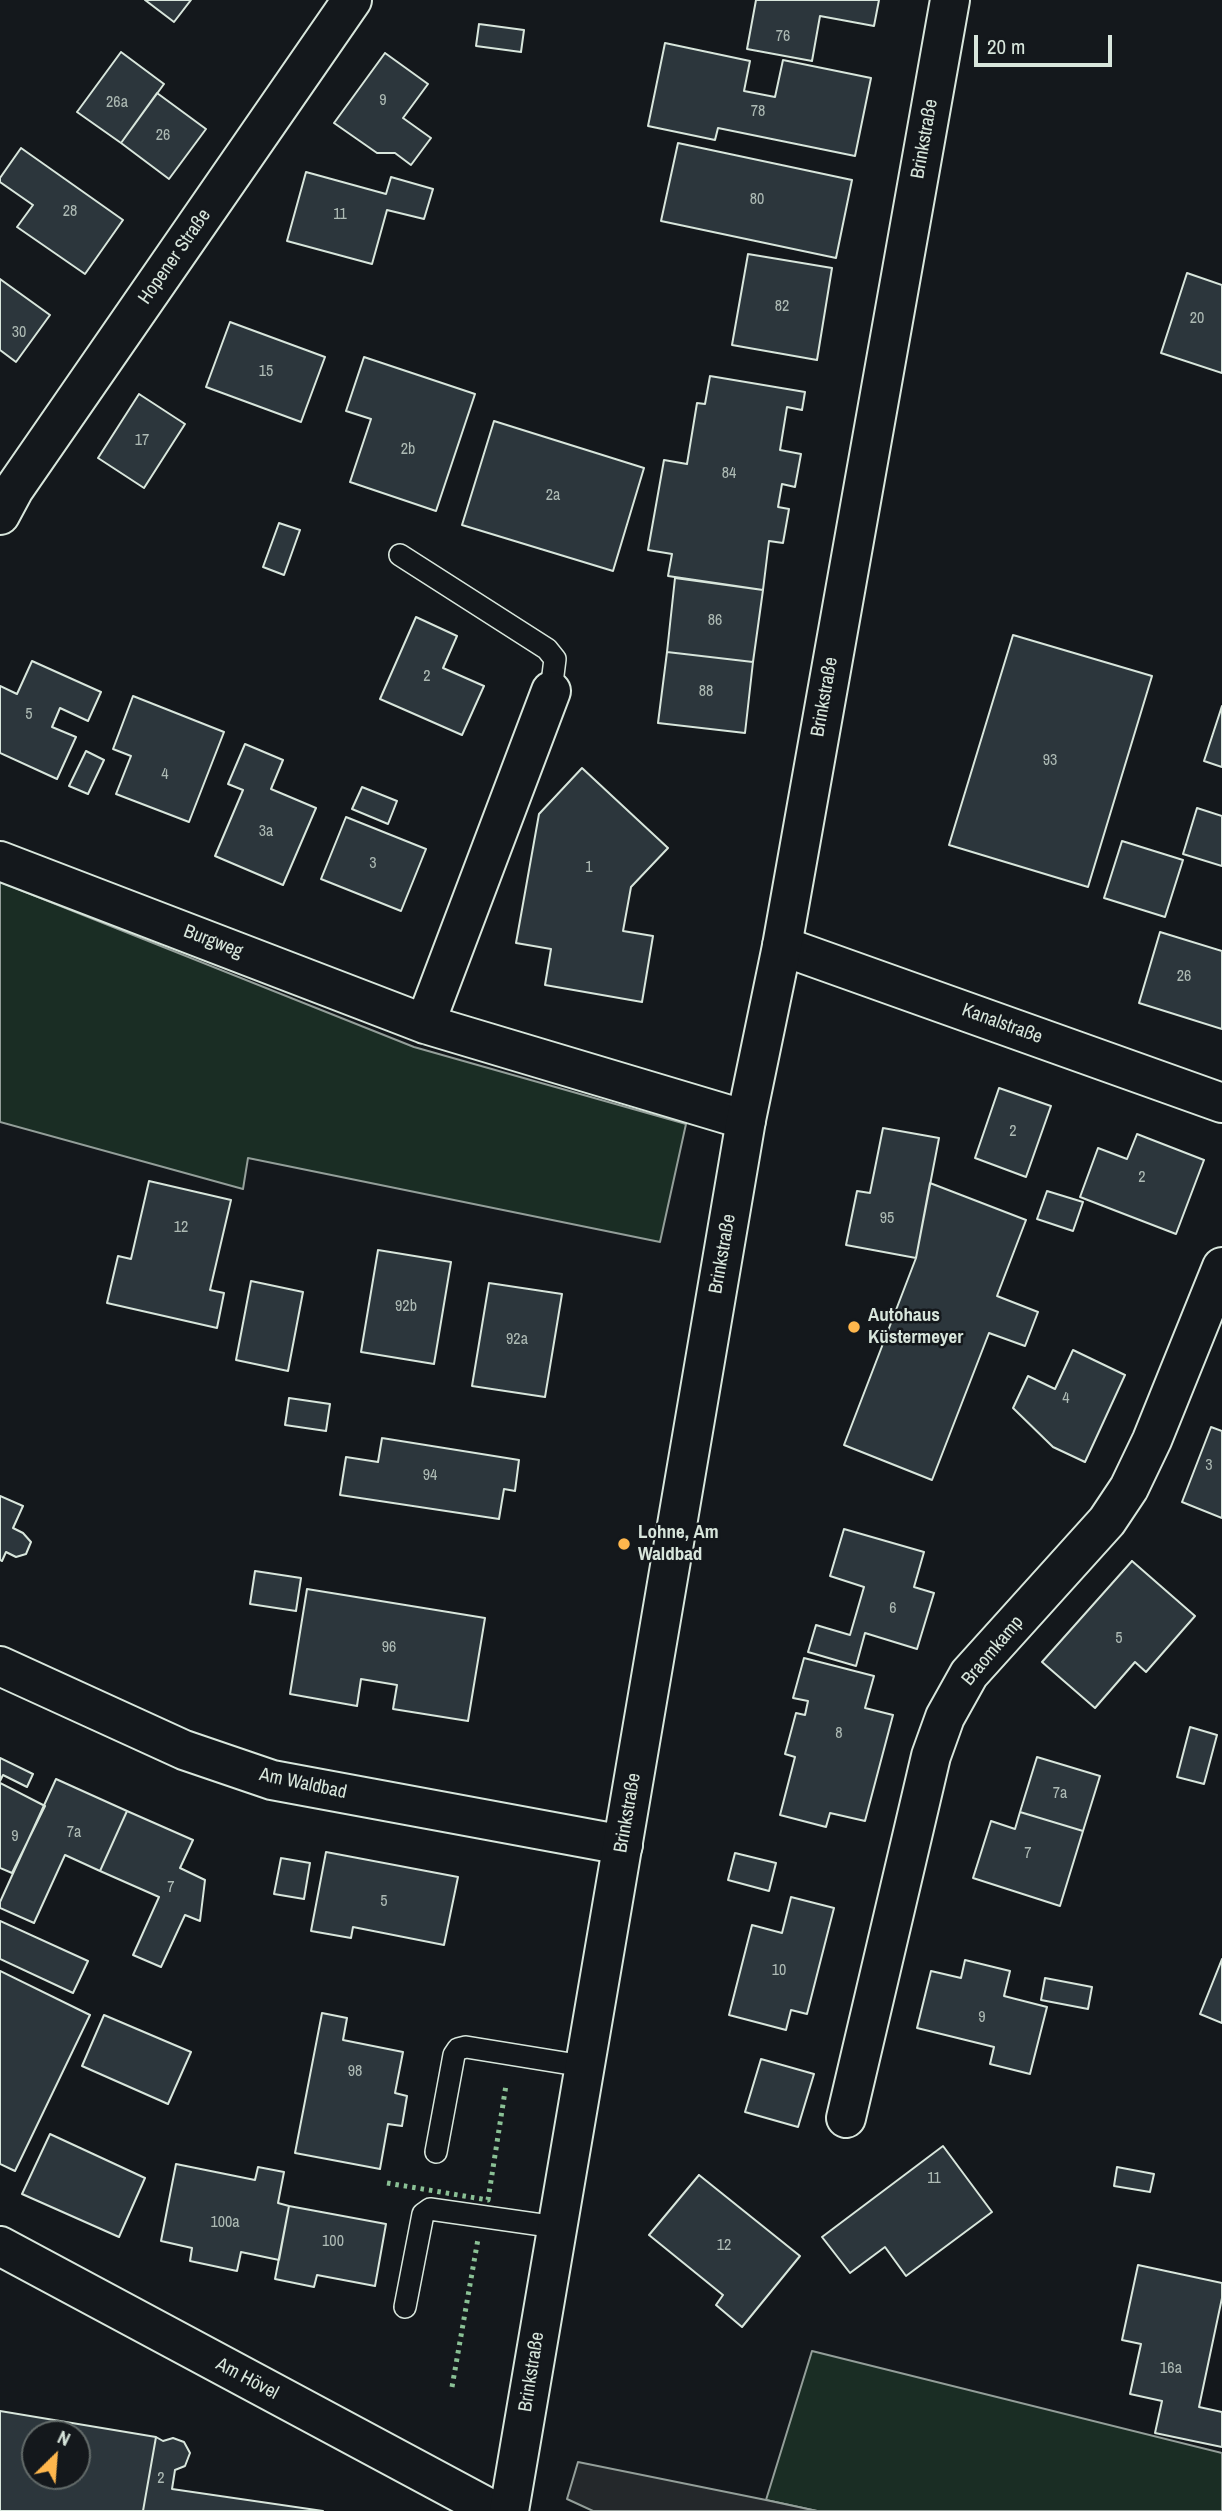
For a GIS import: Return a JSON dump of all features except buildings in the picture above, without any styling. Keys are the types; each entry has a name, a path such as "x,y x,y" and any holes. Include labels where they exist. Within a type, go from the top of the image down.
{"street":[{"name":"Hopener Straße","path":"0,515 14,489 352,0"},
{"name":"Brinkstraße","path":"509,2511 746,1120 782,946 950,0"},
{"path":"425,1024 551,691"},
{"name":"Burgweg","path":"0,861 425,1024 746,1120"},
{"name":"Kanalstraße","path":"782,946 1222,1103"},
{"name":"Braomkamp","path":"846,2118 931,1756 945,1717 969,1674 1107,1521 1129,1488 1152,1440 1222,1266"},
{"name":"Am Waldbad","path":"0,1666 184,1750 272,1780 623,1845"},
{"name":"Am Hövel","path":"0,2246 494,2511"}],"lane":[{"path":"400,555 547,649 555,659 551,691"},
{"path":"436,2152 454,2056 458,2049 466,2046 583,2066"},
{"path":"405,2307 423,2214 430,2209 556,2227"}],"green space":[{"path":"0,882 414,1047 686,1124 660,1242 248,1158 243,1189 0,1122"},
{"path":"812,2351 1222,2453 1222,2511 817,2511 766,2500"}],"shaded area":[{"path":"578,2462 817,2511 593,2511 567,2499"}],"hedge":[{"path":"387,2183 488,2200 506,2085"},
{"path":"452,2387 478,2239"}],"place":[{"name":"Autohaus Küstermeyer","path":"854,1327"},
{"name":"Lohne, Am Waldbad","path":"624,1544"}]}
